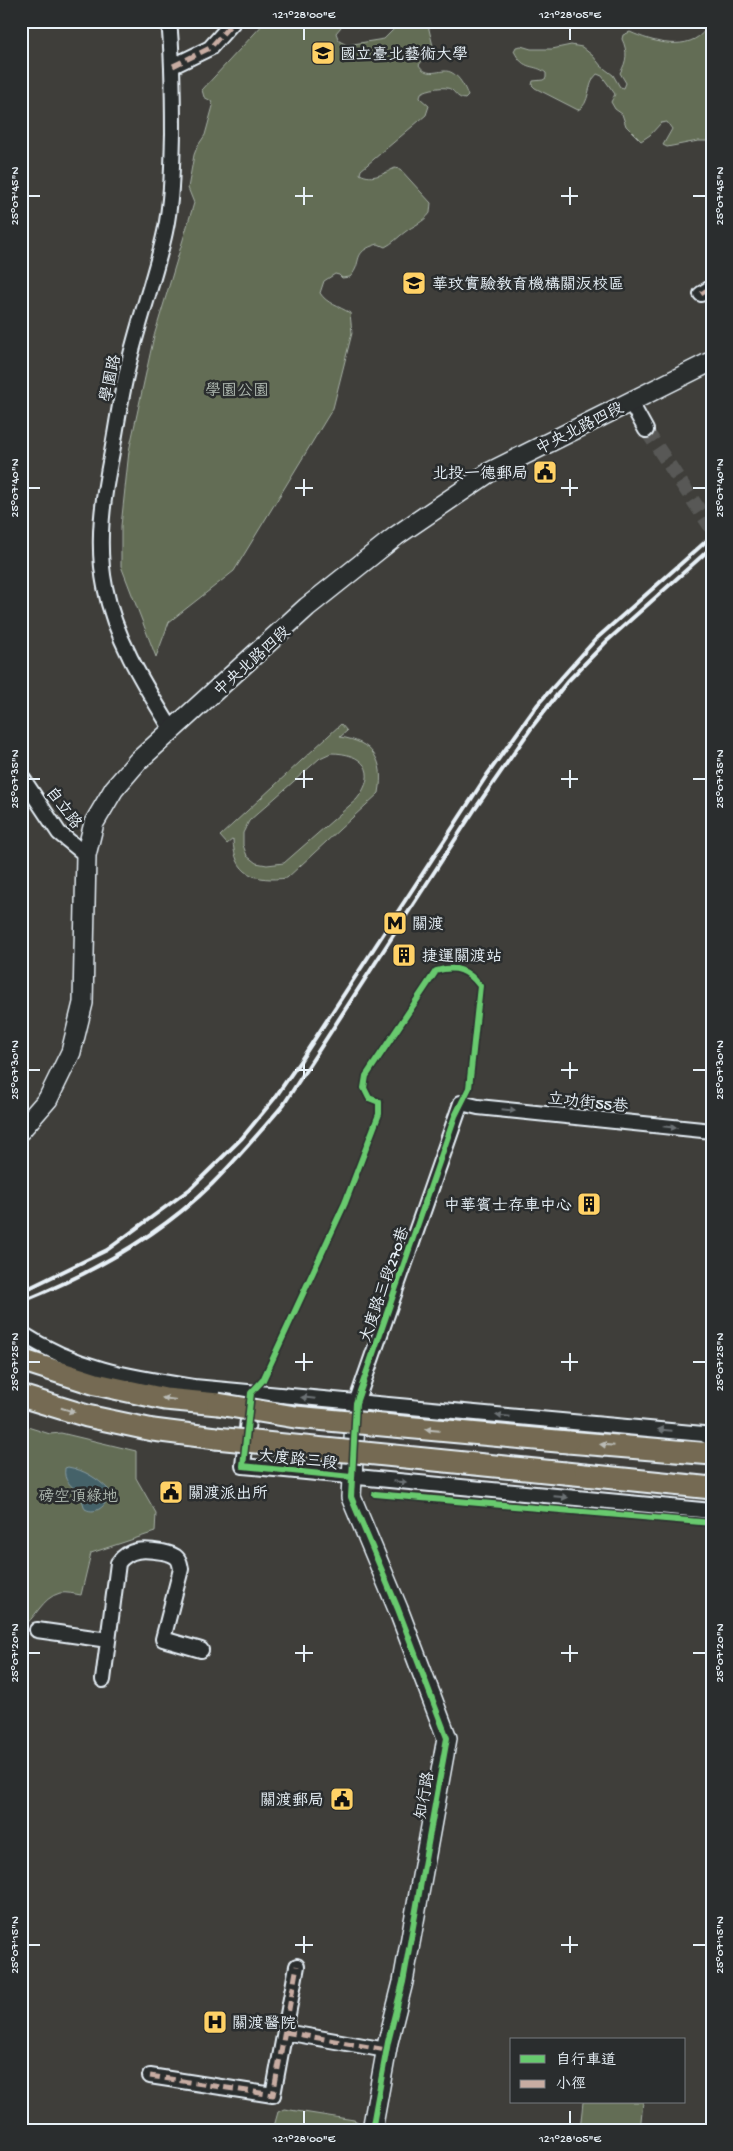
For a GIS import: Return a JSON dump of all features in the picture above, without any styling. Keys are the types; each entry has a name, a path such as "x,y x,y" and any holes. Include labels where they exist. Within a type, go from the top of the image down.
{"main road":[{"path":"21,1360 96,1384 165,1399 218,1404 295,1417 712,1454"},
{"name":"大度路三段","path":"21,1396 97,1418 153,1430 712,1488"}],"street":[{"name":"學園路","path":"169,21 173,66 172,167 165,232 128,366 105,486 100,523 101,557 105,587 115,621 136,670 172,730"},
{"path":"173,66 210,48 234,21"},
{"name":"中央北路四段","path":"21,1130 48,1099 71,1052 83,1003 86,854 94,823 114,790 138,761 307,607 396,536 490,472 712,361"},
{"path":"630,401 646,430"},
{"name":"自立路","path":"21,776 59,833 86,854"},
{"name":"立功街55巷","path":"460,1103 478,1107 712,1132"},
{"name":"大度路三段270巷","path":"351,1477 356,1403 460,1103"},
{"path":"21,1333 77,1363 129,1377 194,1388 703,1434 712,1439"},
{"name":"大度路三段","path":"251,1393 243,1466 712,1511"},
{"name":"知行路","path":"351,1477 351,1497 402,1617 447,1738 405,1972 386,2050 372,2130"},
{"path":"103,1680 118,1563 124,1555 135,1550 155,1551 173,1555 179,1560 181,1569 164,1639 202,1650"},
{"path":"37,1630 108,1640"},
{"path":"150,2076 272,2095 297,1966"},
{"path":"285,2032 386,2050"}],"green space":[{"name":"學園公園","path":"266,21 346,21 336,33 339,41 347,45 384,39 397,26 396,21 427,21 433,46 419,65 427,72 449,71 453,73 463,84 468,96 465,99 461,98 452,90 445,88 432,89 421,93 420,98 429,106 426,115 361,170 360,174 369,177 378,176 395,168 400,169 431,203 430,213 421,222 385,247 378,244 364,250 350,277 342,278 335,274 324,281 320,293 330,302 350,313 352,333 333,408 234,571 169,622 156,657 121,566 121,526 129,451 154,336 194,203 188,188 194,155 205,135 213,106 211,101 204,97 202,90"},
{"path":"675,21 712,21 712,141 698,141 667,147 663,145 672,129 667,122 661,123 650,135 641,141 626,126 622,114 615,109 611,102 615,94 602,76 597,74 594,78 585,103 578,110 535,88 532,85 533,81 543,80 546,78 546,73 525,65 514,51 516,47 521,46 531,49 552,49 571,45 582,47 613,75 620,87 624,88 626,83 620,73 626,56 622,39 623,35 630,32 659,42 680,43 690,41 706,29"},
{"path":"341,724 347,731 340,737 361,743 374,754 378,762 380,771 379,793 287,878 265,879 248,874 237,861 233,839 227,844 220,836","holes":["331,753 342,754 359,760 367,772 364,789 357,799 284,863 267,865 256,863 247,856 243,845 243,833 249,821 320,758"]},
{"name":"磅空頂綠地","path":"21,1425 50,1434 61,1433 136,1451 136,1478 156,1513 155,1532 91,1553 81,1595 60,1593 53,1596 21,1628"},
{"path":"583,2104 643,2104 640,2130 580,2130"},
{"path":"284,2109 354,2120 358,2122 361,2130 273,2130 278,2112"}],"water":[{"path":"68,1467 90,1475 109,1490 109,1495 102,1507 94,1511 85,1509 79,1495 66,1480 65,1468"}],"tunnel":[{"path":"646,430 712,529"}],"railway":[{"path":"21,1292 107,1250 190,1189 242,1138 274,1099 301,1060 487,775 538,704 596,639 712,536"},
{"path":"21,1302 98,1266 146,1237 191,1203 240,1154 284,1104 475,809 532,727 567,682 607,641 712,547"}],"marked path":[{"path":"173,66 210,48 234,21"},
{"path":"701,294 712,287"},
{"path":"150,2076 273,2095 297,1966"},
{"path":"285,2032 386,2050"}],"cycle path":[{"path":"351,1477 243,1466 251,1393 263,1380 345,1203 379,1114 379,1102 369,1098 364,1088 366,1076 436,971 443,969 461,970 471,976 480,986 469,1088 455,1116 356,1403 351,1497 398,1609 447,1738 403,1982 388,2042 372,2130"},
{"path":"375,1494 712,1523"}],"place":[{"name":"國立臺北藝術大學","path":"323,53"},
{"name":"華玟實驗教育機構關汳校區","path":"414,283"},
{"name":"北投一德郵局","path":"545,472"},
{"name":"關渡","path":"395,923"},
{"name":"捷運關渡站","path":"404,955"},
{"name":"中華賓士存車中心","path":"589,1204"},
{"name":"關渡派出所","path":"171,1492"},
{"name":"關渡郵局","path":"342,1799"},
{"name":"關渡醫院","path":"215,2022"}]}
